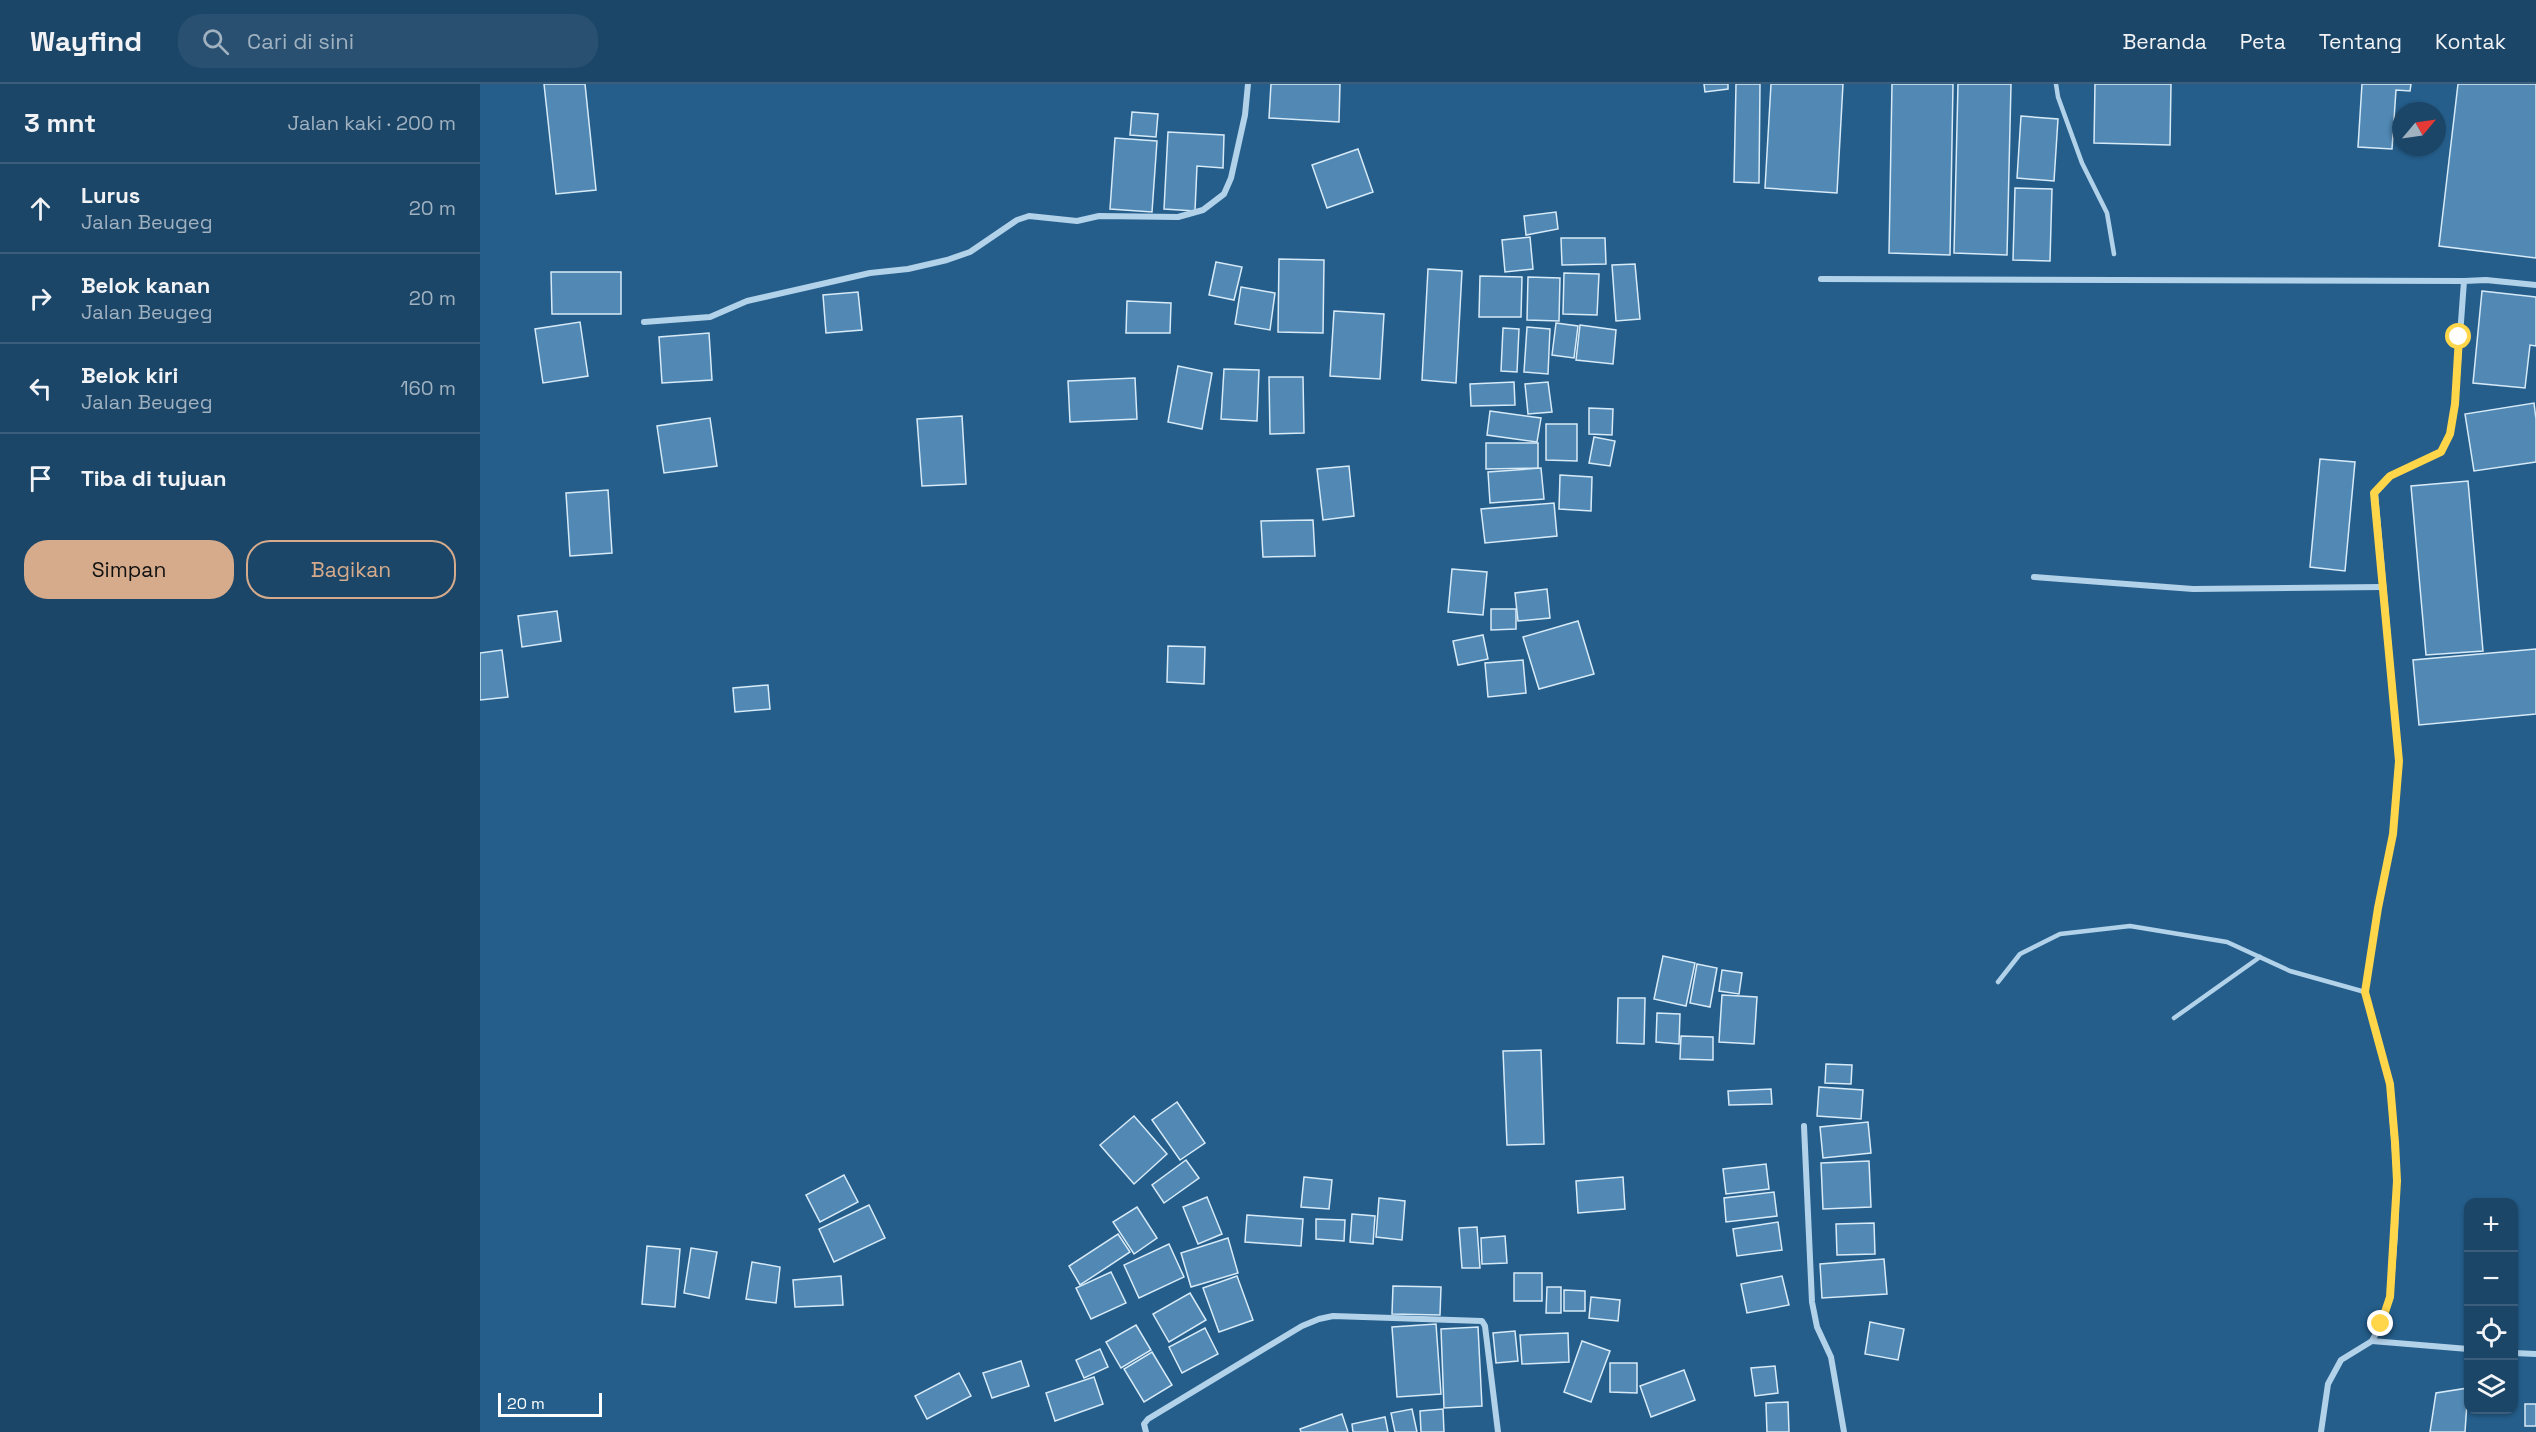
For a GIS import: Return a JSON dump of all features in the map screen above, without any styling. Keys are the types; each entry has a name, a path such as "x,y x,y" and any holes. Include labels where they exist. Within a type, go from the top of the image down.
{"street":[{"path":"644,322 710,316 747,301 870,273 908,269 947,260 970,252 1017,220 1029,216 1077,221 1099,216 1178,218 1195,213 1211,206 1224,194 1231,178 1245,115 1248,84"},
{"path":"1821,279 2486,280 2536,285"},
{"path":"2321,1432 2328,1384 2341,1360 2372,1341 2381,1324 2390,1297 2397,1181 2390,1084 2365,992 2378,908 2393,834 2399,761 2374,493 2390,476 2441,452 2450,434 2455,404 2464,281"},
{"path":"2034,577 2193,589 2382,587"},
{"path":"1804,1126 1812,1302 1816,1327 1831,1357 1844,1432"},
{"path":"1146,1432 1144,1424 1148,1419 1302,1326 1333,1317 1482,1321 1485,1326 1498,1432"},
{"path":"2372,1341 2464,1349"},
{"path":"2518,1353 2536,1354"}],"lane":[{"path":"2056,84 2058,97 2082,163 2107,213 2114,254"},
{"path":"1998,982 2020,954 2060,934 2130,926 2227,942 2290,971 2365,992"},
{"path":"2174,1018 2260,957"}],"building":[{"path":"544,84 585,84 596,190 556,194"},
{"path":"1271,84 1340,84 1339,122 1269,118"},
{"path":"1704,84 1728,84 1728,89 1705,92"},
{"path":"1736,84 1760,84 1759,183 1734,182"},
{"path":"1771,84 1843,84 1837,193 1765,188"},
{"path":"1892,84 1953,84 1950,255 1889,253"},
{"path":"1958,84 2011,84 2007,255 1954,253"},
{"path":"2095,84 2171,84 2170,145 2094,143"},
{"path":"2362,84 2411,84 2410,91 2396,90 2395,102 2392,102 2392,149 2358,147"},
{"path":"2458,84 2536,84 2536,258 2439,246"},
{"path":"1132,112 1158,114 1156,137 1130,135"},
{"path":"2021,116 2058,119 2054,181 2017,178"},
{"path":"1168,132 1224,135 1223,168 1197,166 1195,211 1164,209"},
{"path":"1115,138 1157,141 1152,212 1110,209"},
{"path":"1358,149 1373,192 1327,208 1312,165"},
{"path":"2015,188 2052,189 2050,261 2013,260"},
{"path":"1556,212 1558,229 1526,235 1524,216"},
{"path":"1530,237 1533,269 1505,272 1502,240"},
{"path":"1561,238 1605,238 1606,264 1562,265"},
{"path":"1279,259 1324,260 1323,333 1278,332"},
{"path":"1216,262 1242,267 1234,300 1209,295"},
{"path":"1635,264 1640,319 1616,321 1612,265"},
{"path":"1428,269 1462,271 1456,383 1422,380"},
{"path":"551,272 621,272 621,314 552,314"},
{"path":"1564,273 1599,274 1597,315 1563,314"},
{"path":"1480,276 1522,277 1521,317 1479,317"},
{"path":"1528,277 1560,278 1559,321 1527,320"},
{"path":"1241,287 1275,293 1270,330 1235,324"},
{"path":"2482,291 2536,297 2536,346 2530,345 2525,388 2473,383"},
{"path":"858,292 862,330 826,333 823,295"},
{"path":"1127,301 1171,303 1170,333 1126,333"},
{"path":"1334,311 1384,314 1380,379 1330,376"},
{"path":"580,322 588,376 543,383 535,329"},
{"path":"1556,323 1578,326 1574,358 1552,355"},
{"path":"1580,325 1616,330 1613,364 1576,360"},
{"path":"1527,327 1550,329 1548,374 1524,372"},
{"path":"1503,328 1519,329 1517,372 1501,371"},
{"path":"709,333 712,380 662,383 659,337"},
{"path":"1178,366 1212,373 1202,429 1168,422"},
{"path":"1224,369 1259,370 1257,421 1221,419"},
{"path":"1269,377 1303,377 1304,433 1270,434"},
{"path":"1135,378 1137,419 1070,422 1068,381"},
{"path":"1514,382 1515,405 1471,406 1470,384"},
{"path":"1548,382 1552,412 1528,414 1525,384"},
{"path":"2534,403 2536,462 2474,471 2465,414"},
{"path":"1589,408 1613,409 1612,435 1589,434"},
{"path":"1490,411 1541,418 1537,442 1487,435"},
{"path":"962,416 966,484 922,486 917,419"},
{"path":"710,418 717,466 664,473 657,426"},
{"path":"1546,424 1577,424 1577,461 1546,460"},
{"path":"1594,437 1615,441 1610,466 1589,463"},
{"path":"1486,443 1538,443 1538,468 1486,469"},
{"path":"2320,459 2355,462 2345,571 2310,567"},
{"path":"1349,466 1354,516 1323,520 1317,469"},
{"path":"1541,468 1544,499 1490,503 1488,472"},
{"path":"1560,475 1592,477 1591,511 1559,509"},
{"path":"2468,481 2483,651 2426,655 2411,486"},
{"path":"608,490 612,553 570,556 566,493"},
{"path":"1554,503 1557,536 1485,543 1481,509"},
{"path":"1313,520 1315,556 1263,557 1261,521"},
{"path":"1452,569 1487,572 1483,615 1448,612"},
{"path":"1547,589 1550,618 1518,621 1515,593"},
{"path":"1491,609 1516,609 1516,629 1491,630"},
{"path":"557,611 561,641 522,647 518,616"},
{"path":"1578,621 1594,674 1539,689 1523,637"},
{"path":"1483,635 1488,659 1458,665 1453,641"},
{"path":"1168,646 1205,647 1204,684 1167,682"},
{"path":"2536,649 2536,714 2419,725 2413,660"},
{"path":"502,650 508,697 480,700 480,653"},
{"path":"1523,660 1526,693 1488,697 1485,663"},
{"path":"768,685 770,709 735,712 733,688"},
{"path":"1663,956 1695,963 1686,1006 1654,999"},
{"path":"1697,964 1717,968 1710,1007 1690,1003"},
{"path":"1722,970 1742,973 1739,994 1719,991"},
{"path":"1722,995 1757,997 1754,1044 1719,1042"},
{"path":"1618,998 1645,998 1644,1044 1617,1043"},
{"path":"1657,1013 1680,1014 1679,1044 1656,1042"},
{"path":"1681,1036 1713,1037 1713,1060 1680,1059"},
{"path":"1541,1050 1544,1144 1507,1145 1503,1051"},
{"path":"1826,1064 1852,1065 1851,1084 1825,1083"},
{"path":"1819,1087 1863,1090 1861,1119 1817,1116"},
{"path":"1771,1089 1772,1104 1729,1105 1728,1091"},
{"path":"1177,1102 1205,1143 1180,1160 1152,1120"},
{"path":"1134,1116 1167,1154 1134,1184 1100,1145"},
{"path":"1868,1122 1871,1153 1823,1158 1820,1127"},
{"path":"1186,1160 1199,1178 1164,1203 1152,1185"},
{"path":"1869,1161 1871,1207 1823,1209 1821,1163"},
{"path":"1766,1164 1769,1189 1726,1194 1723,1169"},
{"path":"844,1175 858,1202 820,1222 806,1195"},
{"path":"1304,1177 1332,1180 1329,1209 1301,1207"},
{"path":"1623,1177 1625,1209 1578,1213 1576,1181"},
{"path":"1774,1192 1777,1216 1726,1222 1724,1198"},
{"path":"1207,1197 1222,1234 1198,1244 1183,1207"},
{"path":"1379,1198 1405,1201 1402,1240 1376,1237"},
{"path":"869,1205 885,1238 834,1262 819,1229"},
{"path":"1137,1207 1157,1238 1134,1254 1113,1222"},
{"path":"1352,1214 1375,1216 1373,1244 1350,1242"},
{"path":"1247,1215 1303,1219 1301,1246 1245,1242"},
{"path":"1316,1219 1345,1220 1344,1241 1316,1239"},
{"path":"1778,1222 1782,1250 1737,1256 1733,1229"},
{"path":"1874,1223 1875,1254 1837,1255 1836,1224"},
{"path":"1477,1227 1480,1268 1462,1268 1459,1228"},
{"path":"1118,1234 1130,1252 1080,1285 1069,1266"},
{"path":"1505,1236 1507,1263 1482,1264 1481,1238"},
{"path":"1228,1238 1238,1273 1191,1287 1181,1253"},
{"path":"1169,1244 1184,1277 1139,1298 1124,1265"},
{"path":"647,1246 680,1249 675,1307 642,1304"},
{"path":"691,1248 717,1252 709,1298 684,1293"},
{"path":"1884,1259 1887,1294 1822,1298 1820,1264"},
{"path":"752,1262 780,1267 776,1303 746,1299"},
{"path":"1111,1272 1126,1303 1091,1319 1076,1288"},
{"path":"1514,1273 1542,1273 1542,1301 1514,1301"},
{"path":"841,1276 843,1305 795,1307 793,1280"},
{"path":"1237,1276 1253,1320 1219,1332 1203,1288"},
{"path":"1782,1276 1789,1305 1747,1313 1741,1284"},
{"path":"1393,1286 1441,1287 1440,1315 1392,1314"},
{"path":"1547,1287 1561,1287 1561,1313 1546,1313"},
{"path":"1564,1290 1585,1291 1585,1311 1564,1311"},
{"path":"1190,1293 1206,1320 1169,1342 1153,1314"},
{"path":"1591,1297 1620,1300 1618,1321 1589,1318"},
{"path":"1870,1322 1904,1329 1898,1360 1865,1354"},
{"path":"1436,1324 1441,1394 1397,1397 1392,1327"},
{"path":"1136,1325 1151,1350 1121,1368 1106,1342"},
{"path":"1478,1327 1482,1406 1444,1408 1441,1329"},
{"path":"1205,1328 1218,1354 1182,1373 1169,1347"},
{"path":"1515,1331 1518,1361 1496,1363 1493,1333"},
{"path":"1568,1333 1569,1362 1522,1364 1520,1335"},
{"path":"1582,1341 1610,1351 1591,1402 1564,1392"},
{"path":"1100,1349 1108,1367 1084,1378 1076,1360"},
{"path":"1152,1352 1172,1385 1144,1402 1124,1369"},
{"path":"1021,1361 1029,1386 992,1398 983,1373"},
{"path":"1610,1363 1637,1363 1637,1393 1610,1392"},
{"path":"1775,1366 1778,1393 1755,1396 1751,1368"},
{"path":"1684,1370 1695,1400 1651,1417 1640,1386"},
{"path":"959,1373 971,1396 927,1419 915,1396"},
{"path":"1094,1377 1103,1404 1055,1421 1046,1393"},
{"path":"2464,1389 2465,1432 2430,1432 2436,1393"},
{"path":"1788,1402 1789,1432 1767,1432 1766,1403"},
{"path":"2525,1404 2536,1404 2536,1426 2525,1426"},
{"path":"1412,1409 1417,1432 1395,1432 1391,1413"},
{"path":"1443,1409 1444,1432 1421,1432 1420,1411"},
{"path":"1342,1414 1348,1432 1301,1432 1300,1429"},
{"path":"1385,1417 1388,1432 1353,1432 1352,1424"}],"route":[{"path":"2381,1324 2390,1297 2397,1181 2390,1084 2365,992 2378,908 2393,834 2399,761 2374,493 2390,476 2441,452 2450,434 2455,404 2459,337"}]}
